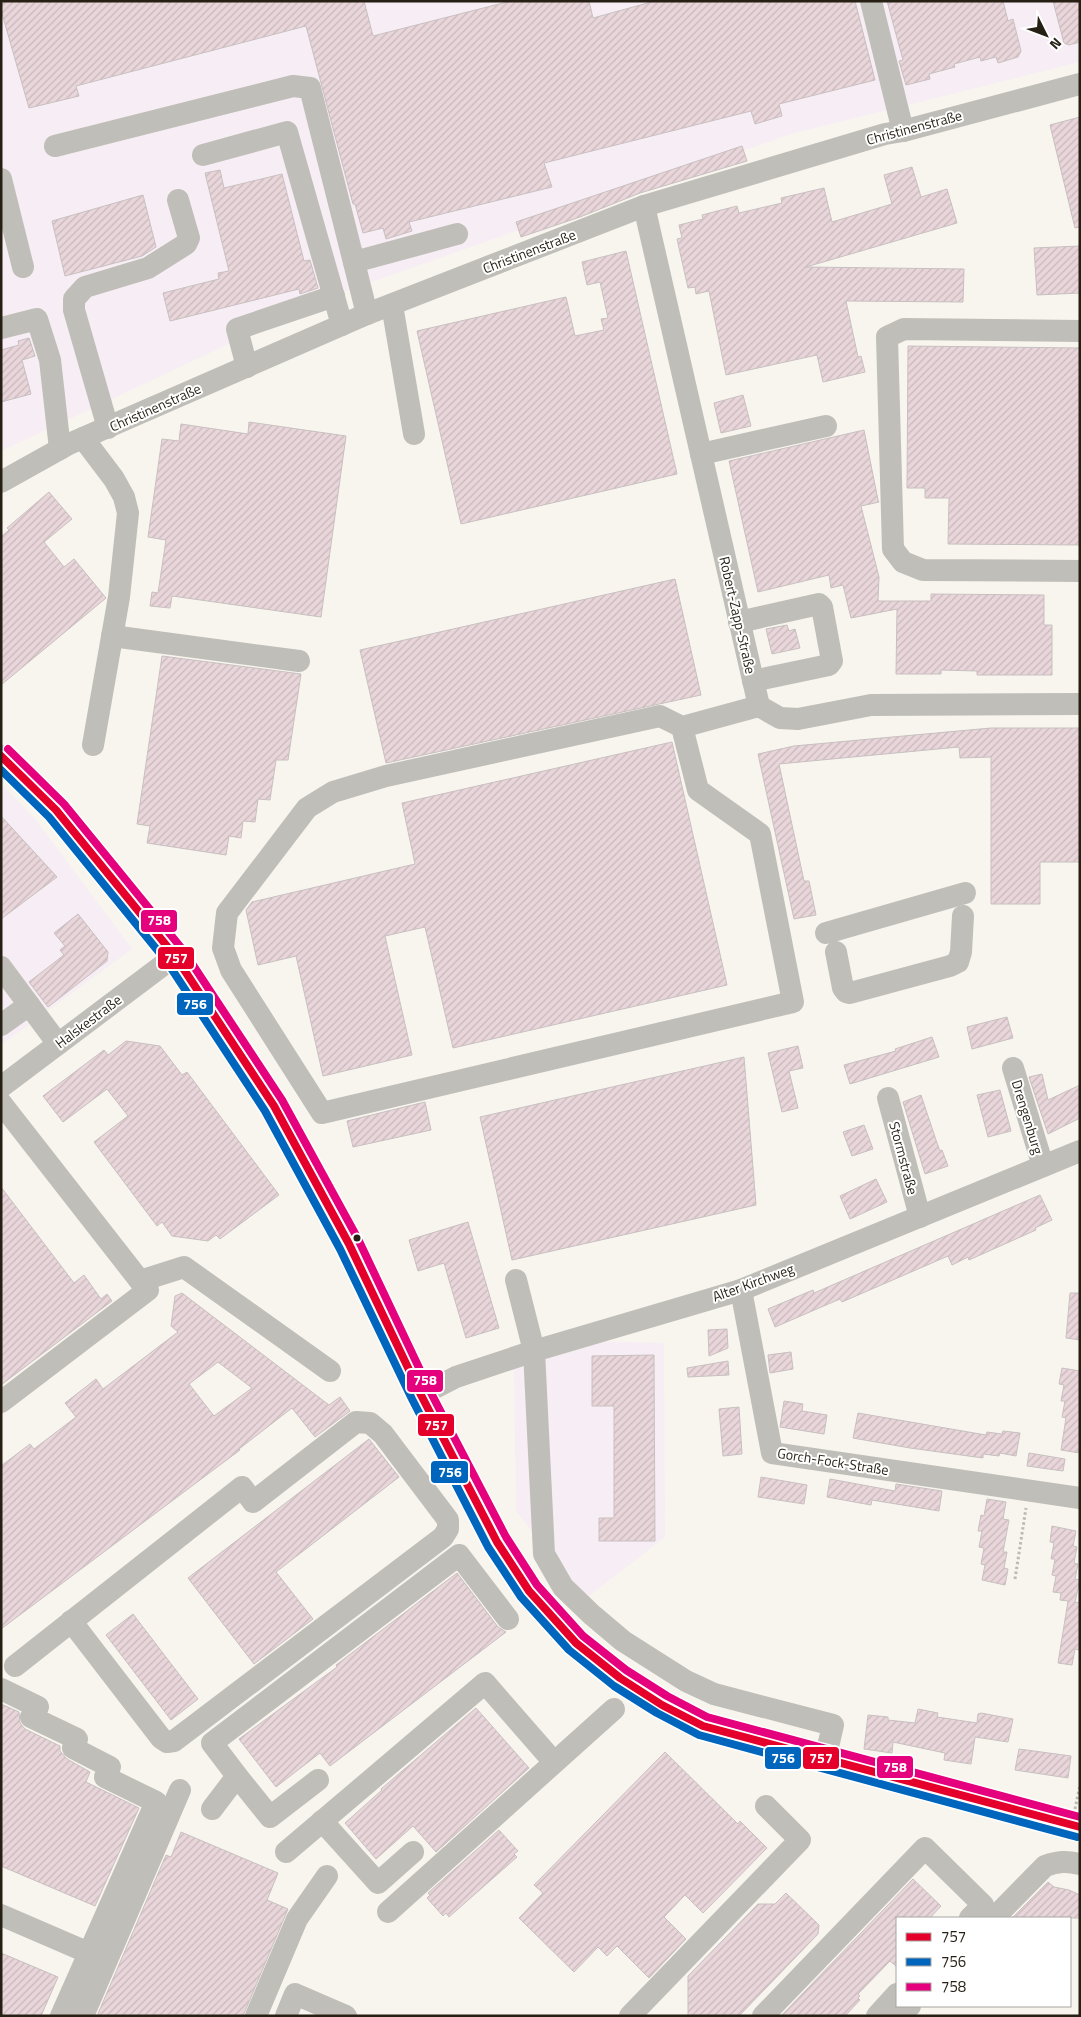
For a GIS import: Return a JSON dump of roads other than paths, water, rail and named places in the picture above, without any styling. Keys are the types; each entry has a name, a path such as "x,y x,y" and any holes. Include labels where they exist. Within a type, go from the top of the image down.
{"street":[{"path":"872,1 902,131"},
{"name":"Christinenstraße","path":"1,482 83,438 367,314 644,206 885,134 1080,84"},
{"path":"55,146 293,86 310,88 367,314"},
{"path":"204,154 287,132 342,325"},
{"path":"1,179 22,267"},
{"path":"108,428 74,310 74,299 85,287 148,268 186,244 189,238 178,200"},
{"name":"Robert-Zapp-Straße","path":"644,206 759,706"},
{"path":"354,262 457,234"},
{"path":"247,367 237,329 334,296"},
{"path":"392,305 414,434"},
{"path":"1,328 37,319 50,360 60,449"},
{"path":"1080,331 904,329 887,337 893,549 904,562 923,570 1080,571"},
{"path":"701,454 826,426"},
{"path":"83,438 114,479 127,504 120,597 93,745"},
{"path":"739,622 819,604 822,607 832,661 828,665 753,681"},
{"path":"112,636 299,661"},
{"path":"682,727 698,790 760,834 793,1002 322,1113 231,970 222,948 227,913 307,808 333,792 386,776 660,716 682,727 759,706 780,718 798,719 872,705 1080,704"},
{"path":"1,756 56,810 175,956 274,1106 349,1244 420,1395 496,1542 529,1591 576,1643 620,1678 662,1706 703,1726 1080,1827"},
{"path":"963,916 961,952 958,962 950,966 850,992 846,992 843,988 831,943 965,893"},
{"name":"Halskestraße","path":"1,1087 175,956"},
{"path":"1,967 58,1044"},
{"path":"1,1025 29,1005"},
{"name":"Drengenburg","path":"1013,1068 1043,1166"},
{"name":"Stormstraße","path":"888,1098 920,1217"},
{"path":"1,1103 148,1290 1,1402"},
{"name":"Alter Kirchweg","path":"420,1395 456,1376 534,1350 741,1290 1080,1151"},
{"path":"140,1281 184,1267 330,1371"},
{"path":"516,1280 534,1350 544,1554 563,1587 623,1642 686,1681 714,1694 833,1725 825,1760"},
{"name":"Gorch-Fock-Straße","path":"741,1290 772,1453 1080,1498"},
{"path":"7,1660 71,1622 242,1487 253,1502 356,1422 370,1423 383,1434 448,1520 448,1529 443,1537 174,1741 167,1742 161,1738 71,1622"},
{"path":"318,1780 270,1817 212,1743 459,1555 508,1620"},
{"path":"286,1852 485,1683 546,1753"},
{"path":"1,1689 38,1707 32,1717 77,1739 73,1748 110,1767 105,1777 156,1802 61,2016"},
{"path":"388,1912 614,1709"},
{"path":"212,1809 236,1776"},
{"path":"83,2016 180,1790"},
{"path":"630,2016 800,1840 766,1806"},
{"path":"322,1821 378,1883 413,1852"},
{"path":"763,2016 925,1848 983,1905 971,1917"},
{"path":"995,1917 1045,1866 1056,1862 1080,1864"},
{"path":"256,2016 297,1919 327,1876"},
{"path":"1,1915 89,1953"},
{"path":"286,2016 295,1994 346,2016"},
{"path":"877,2016 896,1995"},
{"path":"900,2016 909,2007"}]}
